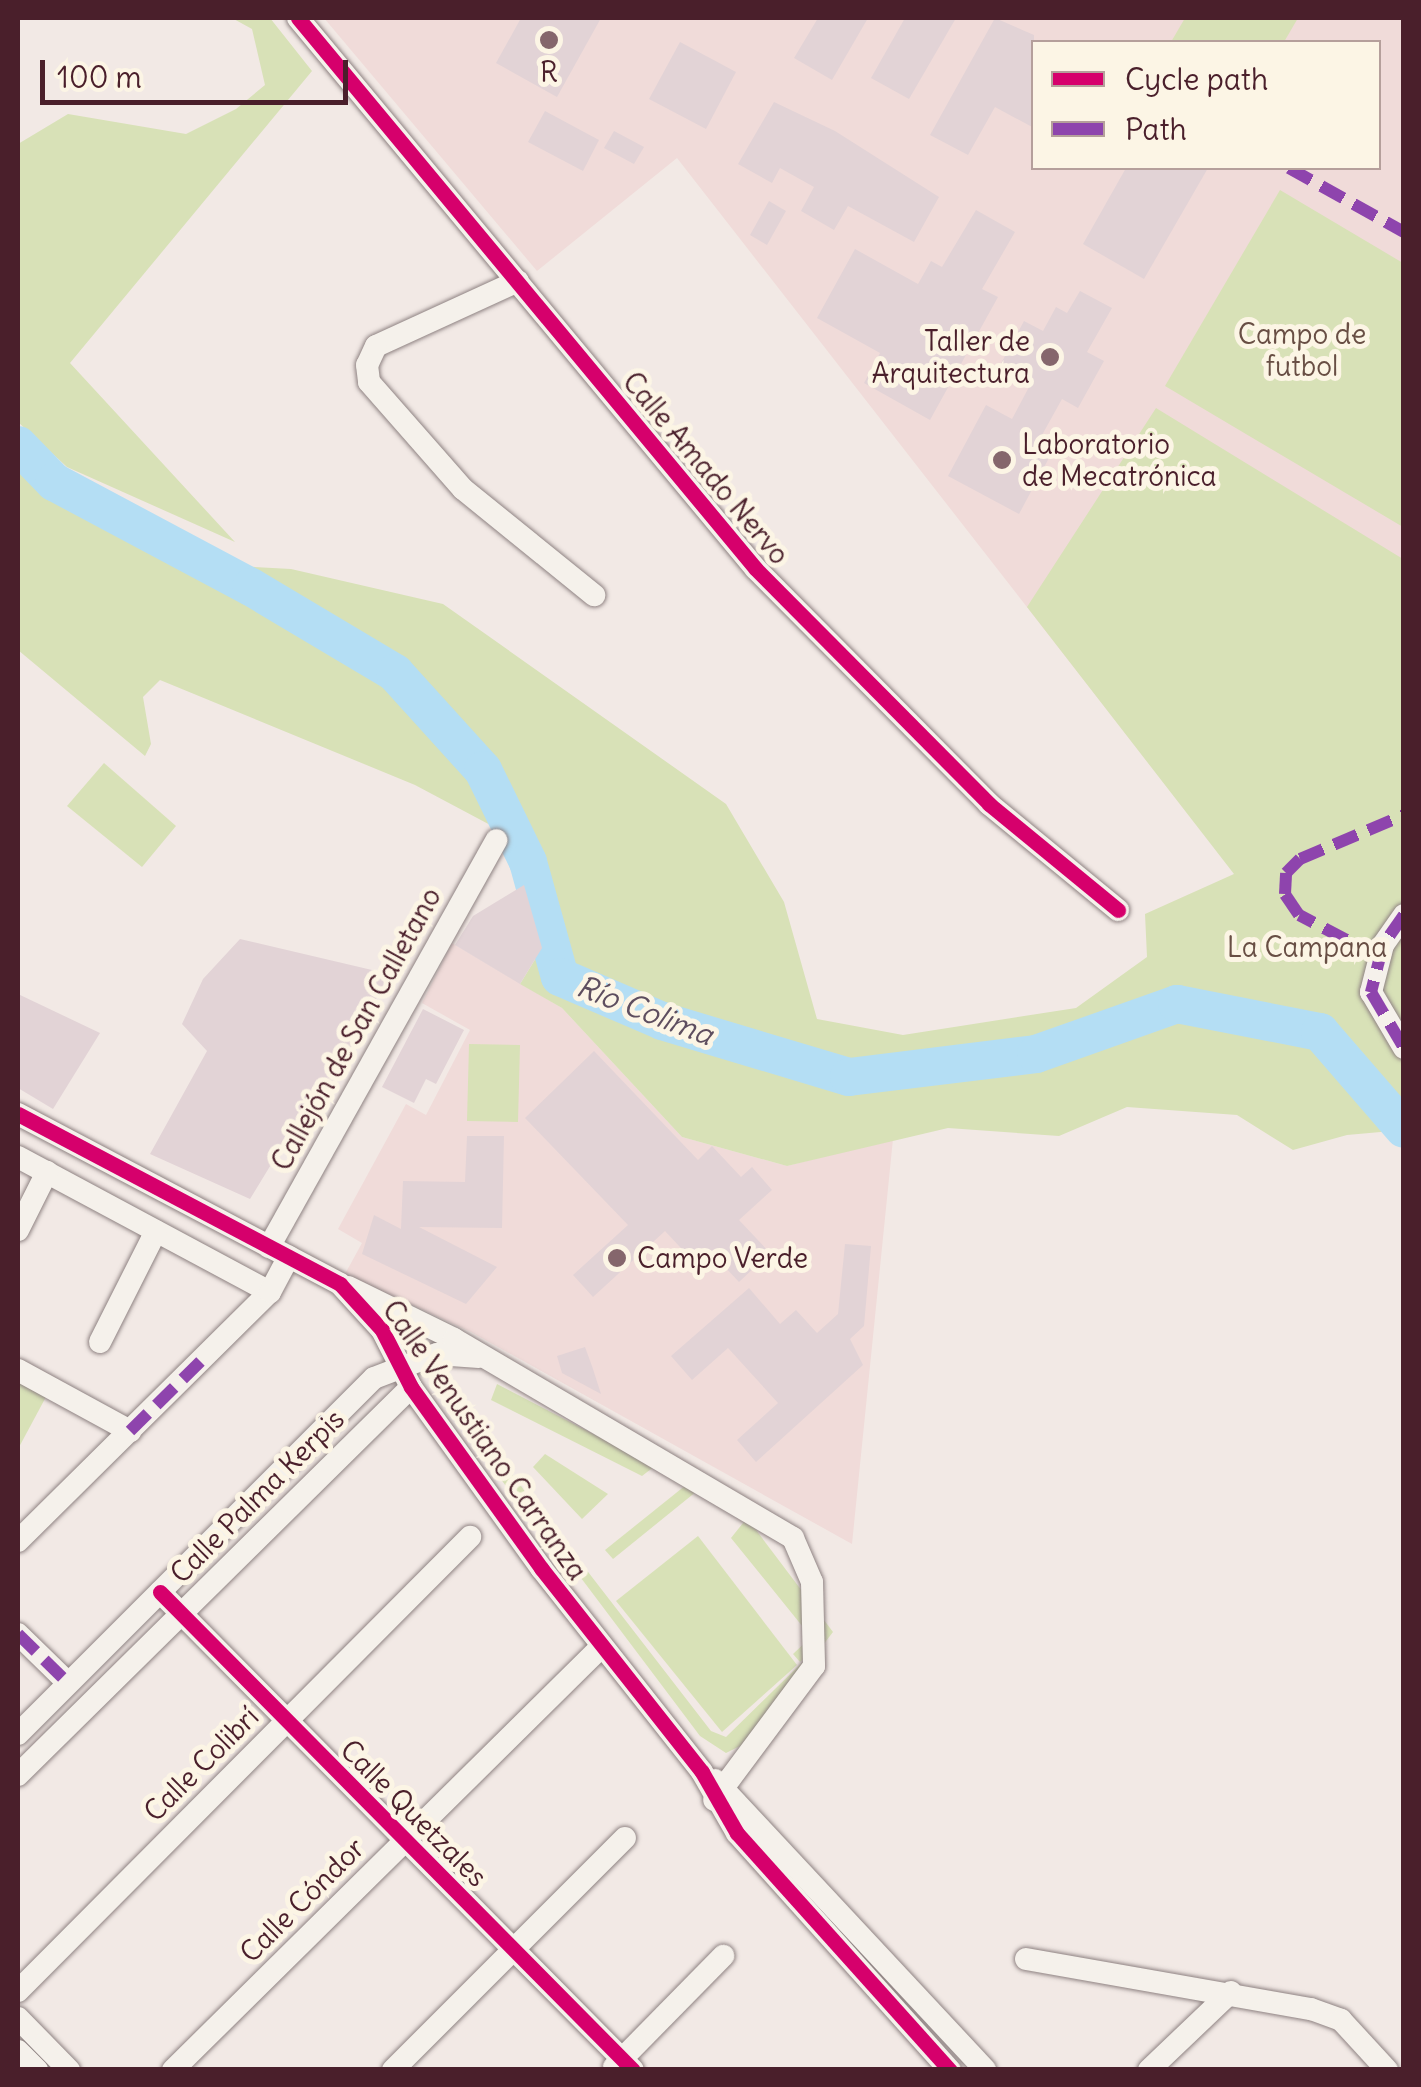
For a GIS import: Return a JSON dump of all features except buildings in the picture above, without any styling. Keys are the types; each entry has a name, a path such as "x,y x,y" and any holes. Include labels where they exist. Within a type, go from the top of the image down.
{"street":[{"name":"Calle Amado Nervo","path":"298,18 756,570 989,804 1118,910"},
{"path":"518,281 376,346 367,365 369,382 463,489 594,595"},
{"name":"Callejón de San Calletano","path":"18,1541 270,1292 279,1252 496,840"},
{"path":"1404,916 1383,945 1372,992 1404,1048"},
{"name":"Calle Venustiano Carranza","path":"18,1114 340,1284 382,1330 410,1386 791,1893 950,2070"},
{"path":"18,1157 270,1292"},
{"path":"18,1230 47,1172"},
{"path":"100,1342 156,1231"},
{"path":"340,1284 482,1358 792,1538 812,1582 814,1666 719,1793"},
{"path":"400,1364 437,1354 482,1358"},
{"name":"Calle Palma Kerpis","path":"18,1734 374,1378 400,1364"},
{"path":"18,1370 130,1430"},
{"name":"Calle Palma Kerpis","path":"18,1775 410,1386"},
{"name":"Calle Colibrí","path":"18,1991 470,1537"},
{"name":"Calle Quetzales","path":"160,1592 514,1949 622,2066"},
{"path":"18,1634 68,1684"},
{"name":"Calle Cóndor","path":"173,2070 602,1646"},
{"name":"Calle Venustiano Carranza","path":"719,1793 811,1878 985,2070"},
{"path":"394,2070 625,1838"},
{"path":"791,1893 811,1878"},
{"path":"622,2066 723,1956"},
{"path":"1026,1960 1231,1992 1341,2020 1386,2070"},
{"path":"1148,2070 1231,1992"},
{"path":"18,2018 69,2070"},
{"path":"18,2050 36,2070"},
{"path":"1396,2070 1404,2063"}],"shaded area":[{"path":"324,18 1403,18 1403,798 1235,874 677,158 537,271"},
{"name":"Campo Verde","path":"452,943 562,1008 682,1137 787,1166 893,1139 852,1544 471,1332 345,1274 362,1243 338,1229 406,1104 426,1115 470,1030 422,1003"}],"green space":[{"path":"232,18 270,18 312,71 70,363 235,542 67,467 18,422 18,144 68,114 186,134 236,109 265,85 252,29"},
{"path":"1185,18 1298,18 1285,40 1172,40"},
{"name":"Campo de futbol","path":"1280,190 1403,263 1403,527 1165,386"},
{"name":"La Campana","path":"1156,408 1403,559 1403,1130 1347,1135 1293,1150 1237,1115 1127,1107 1059,1136 948,1128 787,1166 682,1137 562,1008 520,984 542,948 511,836 415,785 160,680 143,697 151,744 145,756 18,650 18,469 48,499 184,563 291,569 443,604 726,804 784,902 817,1019 903,1035 1076,1008 1147,957 1145,914 1234,874 1027,607"},
{"path":"104,763 176,826 142,867 67,806"},
{"path":"469,1044 520,1045 518,1122 467,1121"},
{"path":"18,1379 47,1395 18,1449"},
{"path":"497,1384 655,1466 642,1476 491,1400"},
{"path":"459,1406 563,1540 552,1548 451,1412"},
{"path":"545,1454 608,1494 582,1519 533,1467"},
{"path":"686,1485 697,1491 613,1559 605,1550"},
{"path":"747,1518 833,1632 748,1742 726,1753 700,1736 578,1574 585,1568 711,1731 726,1737 823,1642 800,1662 793,1654 811,1637 731,1538"},
{"path":"698,1536 797,1665 722,1732 616,1601"}],"waterway":[{"name":"Río Colima","path":"18,445 54,482 251,587 395,673 483,770 528,862 560,977 662,1021 849,1077 1036,1054 1177,1004 1320,1032 1404,1129"}],"marked path":[{"path":"1293,170 1404,232"},
{"path":"1379,957 1299,915 1285,894 1286,873 1300,859 1404,815"},
{"path":"1404,915 1383,945 1371,992 1404,1048"},
{"path":"130,1431 201,1361"},
{"path":"18,1634 68,1683"}],"cycle path":[{"path":"298,18 756,569 989,804 1118,910"},
{"path":"18,1114 340,1284 382,1330 411,1387 541,1568 702,1772 737,1833 950,2070"},
{"path":"160,1592 633,2070"}],"place":[{"name":"R","path":"549,40"},
{"name":"Taller de Arquitectura","path":"1050,357"},
{"name":"Laboratorio de Mecatrónica","path":"1002,460"},
{"name":"Campo Verde","path":"617,1258"}]}
